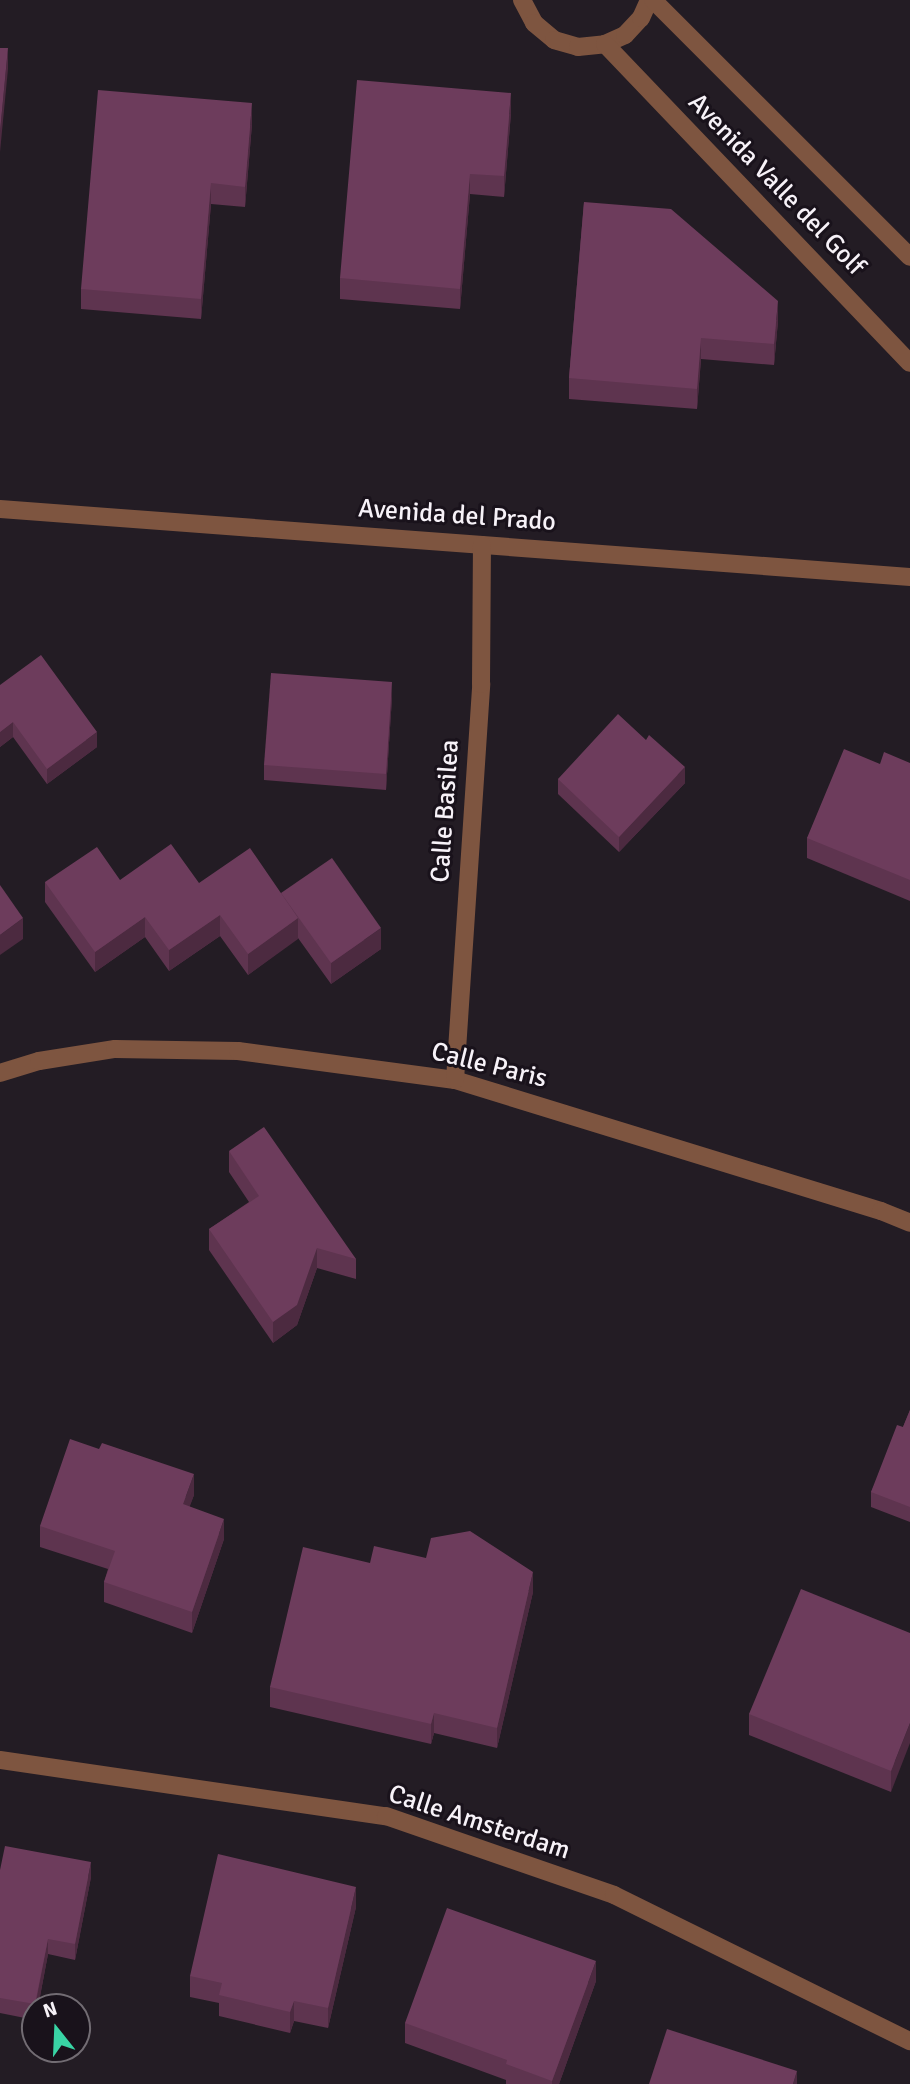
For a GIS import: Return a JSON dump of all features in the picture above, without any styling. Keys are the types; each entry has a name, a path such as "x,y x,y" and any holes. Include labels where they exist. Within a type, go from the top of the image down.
{"street":[{"path":"522,0 534,23 554,40 579,47 604,44 625,35 641,18 651,0"},
{"name":"Avenida Valle del Golf","path":"651,0 910,257"},
{"name":"Avenida Valle del Golf","path":"604,44 910,363"},
{"name":"Avenida del Prado","path":"0,509 910,577"},
{"name":"Calle Basilea","path":"455,1080 481,684 482,545"},
{"name":"Calle Paris","path":"0,1073 39,1061 115,1049 238,1051 455,1080 910,1223"},
{"name":"Calle Amsterdam","path":"0,1760 386,1816 614,1895 910,2041"}],"building":[{"path":"0,48 8,48 0,132"},
{"path":"357,80 511,93 504,176 470,174 460,289 340,278"},
{"path":"98,90 252,103 245,187 211,183 201,299 81,289"},
{"path":"584,202 671,209 778,301 774,344 701,338 697,389 569,378"},
{"path":"41,655 97,732 47,769 13,722 0,732 0,685"},
{"path":"271,673 392,682 386,774 264,765"},
{"path":"618,714 646,740 649,735 685,767 619,837 558,779"},
{"path":"844,749 880,764 884,752 910,763 910,880 807,838"},
{"path":"171,844 199,883 250,848 298,918 248,954 220,915 169,950 145,917 95,952 45,882 97,847 120,880"},
{"path":"332,858 381,928 331,963 281,893"},
{"path":"0,885 23,918 0,935"},
{"path":"264,1127 356,1259 317,1248 297,1305 273,1322 209,1229 259,1196 229,1151"},
{"path":"910,1410 910,1507 871,1492 897,1425 903,1427"},
{"path":"70,1439 99,1449 102,1443 194,1474 183,1504 224,1519 192,1612 104,1582 115,1551 40,1526"},
{"path":"470,1531 533,1572 497,1728 434,1713 431,1724 270,1687 303,1547 370,1563 374,1546 426,1558 431,1538"},
{"path":"801,1589 910,1633 910,1723 891,1771 749,1714"},
{"path":"5,1846 91,1862 75,1944 48,1939 37,1993 21,1993 21,2002 0,1998 0,1870"},
{"path":"218,1854 356,1887 328,2008 294,2001 290,2012 219,1995 222,1983 190,1976"},
{"path":"447,1908 596,1961 552,2081 506,2064 507,2060 405,2023"},
{"path":"667,2029 797,2071 793,2084 649,2084"}]}
